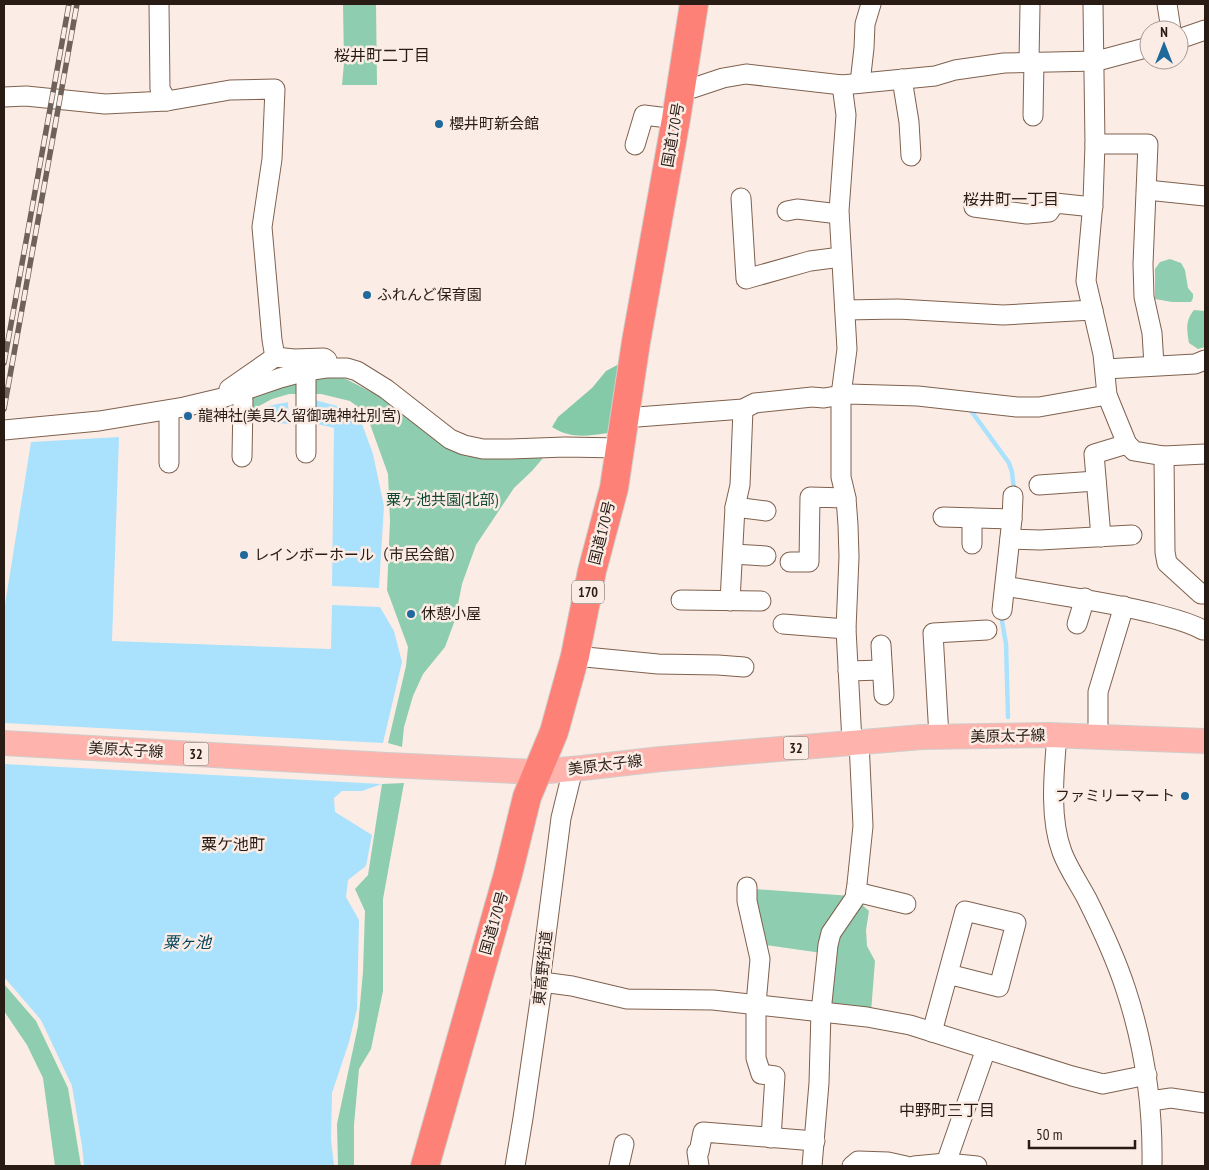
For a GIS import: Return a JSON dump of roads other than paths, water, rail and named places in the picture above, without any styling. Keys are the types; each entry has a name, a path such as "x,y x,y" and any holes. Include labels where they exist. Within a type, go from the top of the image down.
{"highway":[{"name":"国道170号","path":"425,1166 508,874 527,796 554,732 575,656 592,571 614,488 636,342 676,119 694,4"}],"main road":[{"name":"美原太子線","path":"4,743 537,772 661,758 938,736 1057,735 1205,741"}],"street":[{"path":"159,4 160,89 167,101"},
{"path":"812,1166 819,1083 821,1012 828,945 831,933 855,898 864,826 848,671 846,629 849,557 846,498 841,477 841,395 848,349 839,214 846,115 845,96 864,48 865,24 871,4"},
{"path":"1093,4 1096,144 1093,206 1086,281 1105,369 1107,395 1127,444 1134,451 1164,456 1205,454"},
{"path":"1167,4 1169,20"},
{"path":"1030,6 1033,116"},
{"path":"1189,36 1205,30"},
{"path":"681,86 694,88 723,78 746,74 851,84 935,76 976,66 1032,61 1094,61 1139,50"},
{"path":"902,79 909,122 911,156"},
{"path":"4,97 26,96 105,104 167,101 230,90 275,89 272,159 262,227 275,357"},
{"path":"636,145 637,114 676,119"},
{"path":"1096,144 1148,144 1143,264 1144,297 1152,333 1154,365"},
{"path":"1147,190 1205,196"},
{"path":"741,198 746,279 810,261 841,257"},
{"path":"974,207 1027,214 1048,212 1055,202 1093,206"},
{"path":"787,211 797,209 839,214"},
{"path":"845,310 898,308 1003,315 1092,310"},
{"path":"213,400 275,357 294,359 324,358 337,368"},
{"path":"1105,369 1194,364 1205,360"},
{"path":"4,430 169,414 213,400 242,396 280,378 306,380 337,368 347,368 363,374 386,389 450,439 464,446 510,449 620,448"},
{"path":"306,380 306,454"},
{"path":"624,418 743,409 755,403 841,395 918,396 1016,407 1039,407 1107,395"},
{"path":"242,396 242,457"},
{"path":"730,601 735,507 740,485 743,409"},
{"path":"169,414 169,463"},
{"path":"1101,537 1094,454 1127,444"},
{"path":"1164,456 1165,552 1167,564 1201,594 1205,594"},
{"path":"1039,485 1096,481"},
{"path":"1002,610 1013,496"},
{"path":"790,562 809,562 810,497 846,498"},
{"path":"735,507 766,511"},
{"path":"943,517 1012,519"},
{"path":"972,518 972,544"},
{"path":"1010,539 1040,540 1132,535"},
{"path":"733,554 766,556"},
{"path":"1005,586 1124,606 1191,623 1203,630"},
{"path":"1077,624 1085,598"},
{"path":"681,600 761,600"},
{"path":"1098,736 1098,692 1124,606"},
{"path":"783,624 846,629"},
{"path":"938,736 934,633 987,630"},
{"path":"882,645 884,694"},
{"path":"575,656 658,664 718,664 744,667"},
{"path":"848,671 882,670"},
{"path":"1057,735 1054,776 1055,816 1062,852 1095,915 1113,955 1138,1027 1150,1101 1152,1166"},
{"name":"東高野街道","path":"515,1166 542,982 541,974 561,818 573,769"},
{"path":"747,887 747,901 760,959 756,1004 756,1058 761,1074 775,1076 772,1138"},
{"path":"856,892 893,905"},
{"path":"932,1032 965,910 1016,923 999,987 948,974"},
{"path":"542,982 572,986 627,999 713,1000 867,1017 910,1025 1103,1084 1147,1075"},
{"path":"946,1163 986,1049"},
{"path":"1150,1101 1172,1098 1205,1103"},
{"path":"699,1166 697,1152 699,1152 703,1132 815,1142"},
{"path":"619,1166 624,1144"},
{"path":"852,1166 858,1161 888,1162 906,1166 946,1163 977,1166"}],"water":[{"path":"315,400 341,407 361,421 373,454 384,506 379,588 332,586 334,428 313,423"},
{"path":"288,402 289,424 251,421 253,416 261,409"},
{"path":"119,437 112,641 331,649 332,605 380,607 394,631 402,662 383,743 4,723 4,611 31,442"},
{"name":"粟ヶ池","path":"4,764 382,784 362,791 342,791 334,798 335,812 372,835 366,866 348,880 346,897 359,920 357,1009 349,1042 332,1093 331,1139 334,1166 84,1165 72,1086 41,1020 4,977"}],"waterway":[{"path":"969,408 1009,463 1014,491"},
{"path":"1001,615 1006,644 1008,717"}],"railway":[{"path":"4,363 69,4"},
{"path":"4,409 77,4"}],"place":[{"name":"櫻井町新会館","path":"439,124"},
{"name":"ふれんど保育園","path":"367,295"},
{"name":"龍神社(美具久留御魂神社別宮)","path":"188,416"},
{"name":"レインボーホール（市民会館）","path":"244,555"},
{"name":"休憩小屋","path":"411,614"},
{"name":"ファミリーマート","path":"1185,796"}],"district":[{"name":"桜井町二丁目","path":"382,55"},
{"name":"桜井町一丁目","path":"1011,199"},
{"name":"粟ケ池町","path":"233,844"},
{"name":"中野町三丁目","path":"947,1110"}],"park label":[{"name":"粟ヶ池共園(北部)","path":"442,500"}]}
